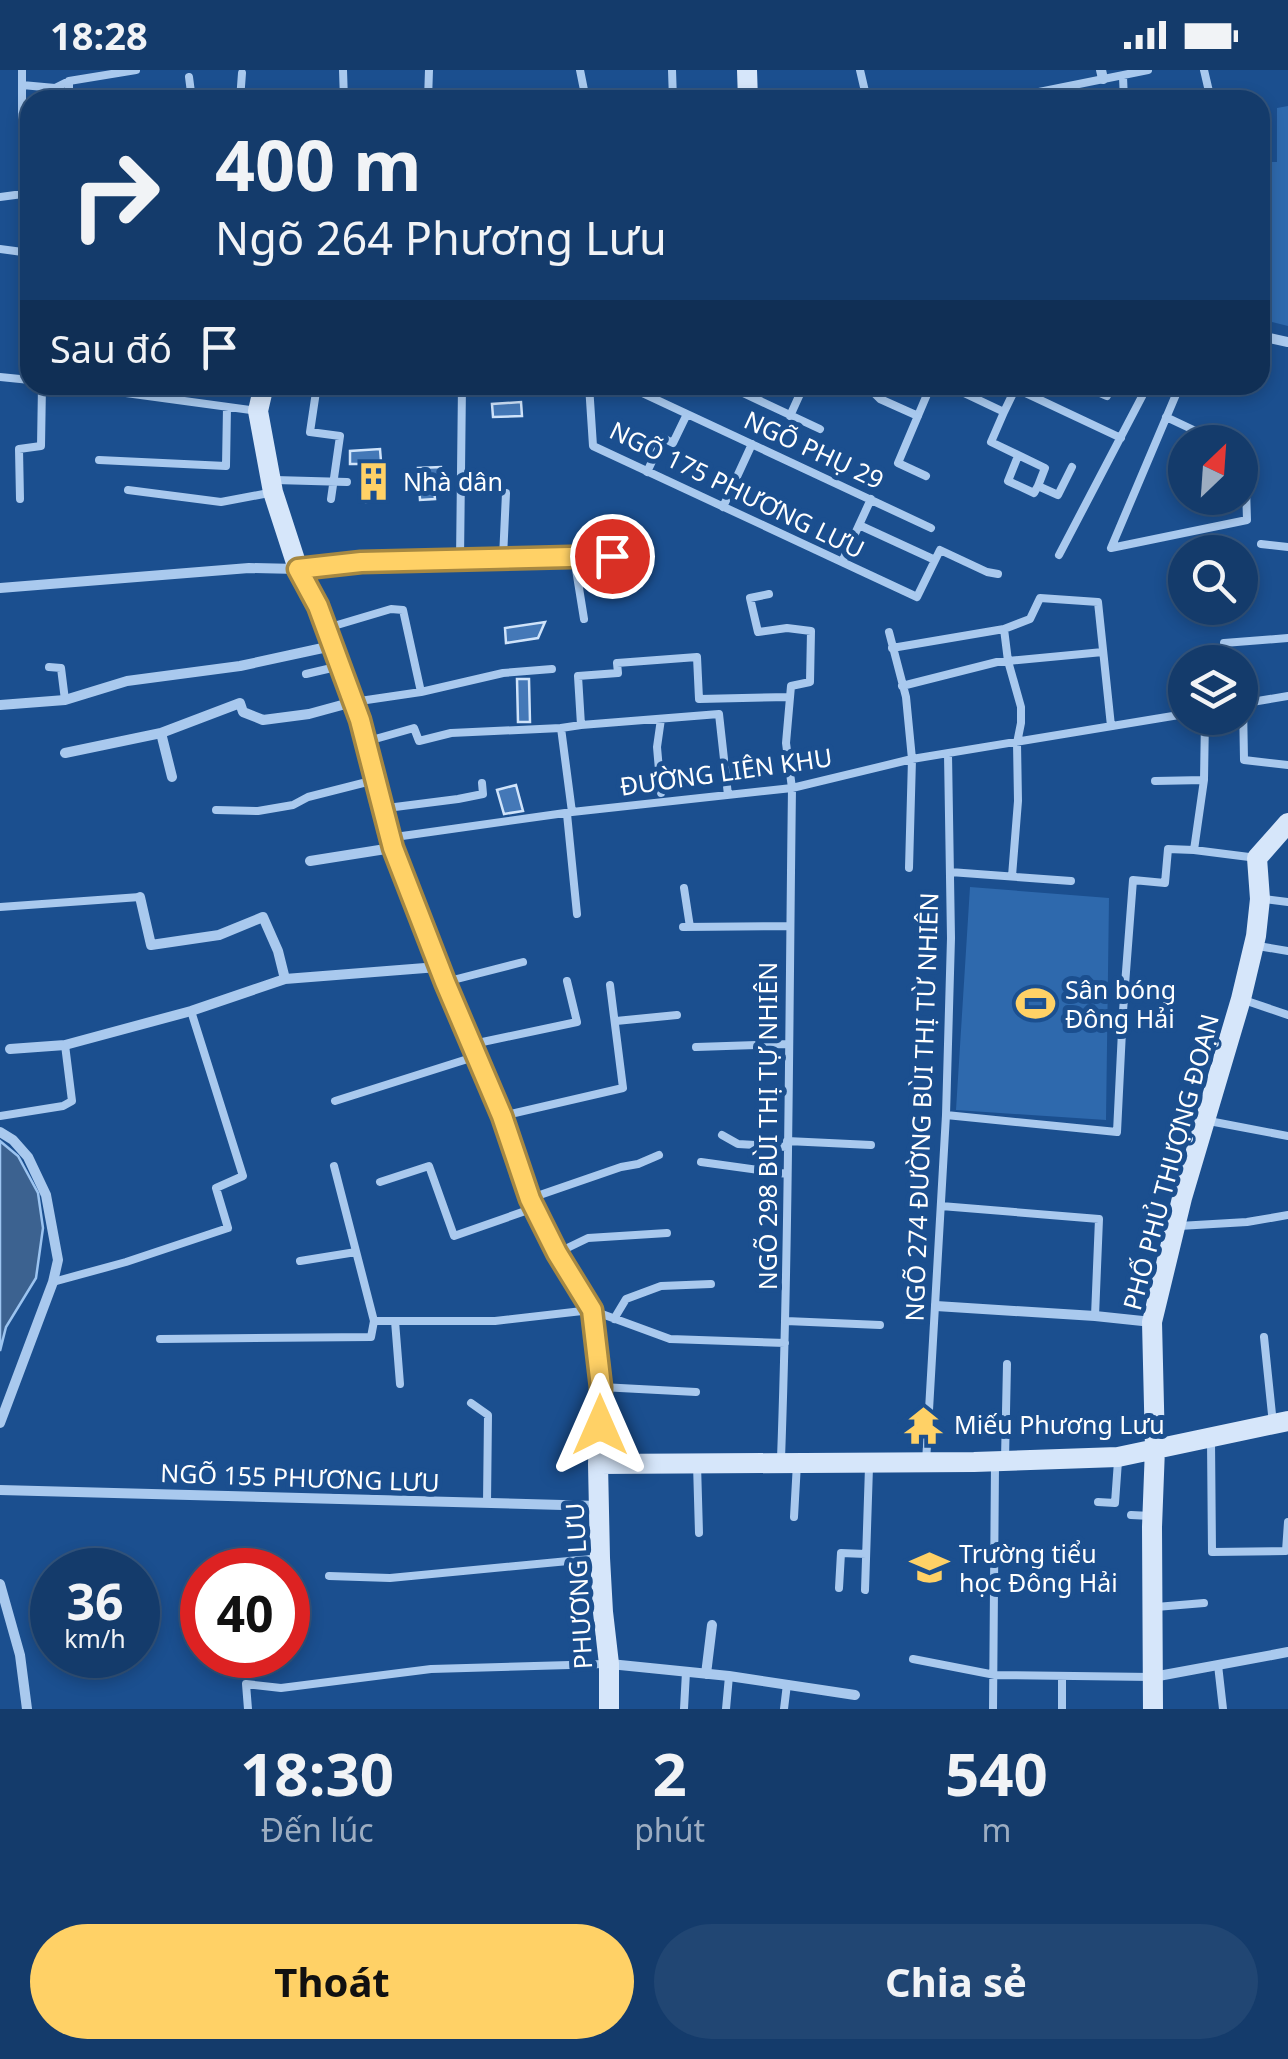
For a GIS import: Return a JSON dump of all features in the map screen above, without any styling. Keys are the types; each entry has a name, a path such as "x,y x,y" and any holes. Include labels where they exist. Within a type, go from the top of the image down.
{"street":[{"name":"PHƯƠNG LƯU","path":"262,395 258,411 272,486 298,569 318,606 353,702 392,843 502,1116 532,1204 592,1310 601,1387 600,1558 609,1709"},
{"path":"0,588 249,568 298,569"},
{"path":"0,705 64,700 127,682 240,666 333,647"},
{"path":"64,753 161,733 240,703 243,712 263,720 309,714 353,702"},
{"path":"161,733 172,777"},
{"path":"1257,858 1288,824"},
{"path":"310,862 392,843"},
{"name":"PHỐ PHỦ THƯỢNG ĐOẠN","path":"1152,1709 1152,1607 1141,1516 1155,1448 1152,1322 1174,1226 1242,999 1260,898 1257,858"},
{"path":"140,897 150,944 219,935 263,917 285,979"},
{"path":"5,1050 65,1045 285,979 442,975"},
{"path":"0,1132 28,1157 46,1196 58,1260 0,1424"},
{"path":"936,1306 1152,1322"},
{"path":"598,1464 1118,1457 1280,1422"},
{"name":"NGÕ 155 PHƯƠNG LƯU","path":"0,1490 599,1506"},
{"path":"0,1584 20,1655 28,1709"},
{"path":"706,1674 712,1625"},
{"path":"1152,1677 1288,1652"},
{"path":"609,1664 729,1676 856,1695"}],"lane":[{"path":"22,70 22,90"},
{"path":"22,85 55,88 68,81 136,70"},
{"path":"1046,90 1102,75 1122,76 1148,70"},
{"path":"241,90 242,73"},
{"path":"1122,76 1123,90"},
{"path":"189,77 191,90"},
{"path":"68,81 68,90"},
{"path":"20,499 19,449 41,446 42,395"},
{"path":"143,395 258,411"},
{"path":"316,395 310,432 340,436 332,499"},
{"path":"460,560 462,395"},
{"name":"NGÕ 175 PHƯƠNG LƯU","path":"590,395 593,446 647,472 916,597 935,560"},
{"name":"NGÕ PHỤ 29","path":"646,395 931,528"},
{"path":"747,395 820,429"},
{"path":"790,416 799,395"},
{"path":"876,395 918,416"},
{"path":"926,476 898,463 927,395"},
{"path":"968,395 1004,412"},
{"path":"1012,395 991,442 1045,468 1034,494 1008,481 1018,456"},
{"path":"1034,395 1121,438"},
{"path":"1059,555 1143,395"},
{"path":"1176,395 1111,548 1247,520 1247,515"},
{"path":"99,460 226,466 227,406"},
{"path":"647,472 663,438 674,443 687,414"},
{"path":"1166,417 1183,425"},
{"path":"723,507 752,444"},
{"path":"1038,486 1058,495 1072,467"},
{"path":"128,490 221,502 272,486 347,482"},
{"path":"502,558 506,493"},
{"path":"842,562 871,499"},
{"path":"859,525 935,560 940,550 998,574"},
{"path":"1262,544 1288,547"},
{"path":"298,569 361,562 649,555"},
{"path":"574,556 584,620"},
{"path":"581,725 578,676 618,673 617,663 697,658 699,699 790,697 791,686 810,682 811,631 787,628 758,632 750,598 769,594"},
{"path":"892,648 1004,629 1030,619 1040,598 1098,602 1111,726"},
{"path":"306,674 333,647 391,609 403,610 421,692"},
{"path":"1004,629 1022,722 1017,742 1018,800 1012,876"},
{"path":"889,632 906,697 912,759 908,868"},
{"path":"1224,643 1288,638"},
{"path":"902,686 1008,661 1103,652"},
{"path":"49,667 61,668 64,700"},
{"path":"353,702 503,674 552,670"},
{"path":"1258,701 1288,696"},
{"name":"NGÕ 298 BÙI THỊ TỰ NHIÊN","path":"790,697 786,743 792,788 785,1343 794,1517"},
{"path":"365,742 414,728 418,741 451,733 719,714 728,795"},
{"name":"ĐƯỜNG LIÊN KHU","path":"392,843 570,813 792,788 912,759 1168,717"},
{"path":"661,719 657,747 661,793"},
{"path":"561,728 577,914"},
{"path":"1194,850 1204,780 1205,735"},
{"path":"1243,735 1244,760 1288,765"},
{"name":"NGÕ 274 ĐƯỜNG BÙI THỊ TỪ NHIÊN","path":"926,1462 946,1115 951,938 948,754"},
{"path":"216,810 258,811 293,805 308,797 375,780"},
{"path":"1155,781 1204,780"},
{"path":"382,808 483,794 482,783"},
{"path":"946,1115 1117,1132 1133,880 1165,883 1168,850 1257,858"},
{"path":"950,872 1071,881"},
{"path":"684,888 686,927 790,926"},
{"path":"0,907 140,897"},
{"path":"1260,898 1288,902"},
{"path":"1253,945 1288,951"},
{"path":"442,975 523,962"},
{"path":"336,1101 476,1050 577,1022 567,981"},
{"path":"502,1116 623,1088 610,985"},
{"path":"1242,999 1288,1015"},
{"path":"53,1282 228,1228 216,1188 244,1176 191,1010"},
{"path":"616,1020 678,1014"},
{"path":"696,1046 788,1044"},
{"path":"0,1116 72,1101 65,1045"},
{"path":"1205,1120 1288,1136"},
{"path":"722,1135 738,1144 871,1145"},
{"path":"380,1182 429,1166 454,1236 621,1167 659,1156"},
{"path":"701,1162 787,1174"},
{"path":"160,1339 371,1337 374,1320 334,1166"},
{"path":"941,1206 1099,1219 1095,1316"},
{"path":"1174,1226 1246,1222 1288,1214"},
{"path":"557,1253 588,1238 666,1234"},
{"path":"300,1260 356,1252"},
{"path":"614,1318 626,1299 662,1286 710,1284"},
{"path":"374,1320 495,1320 592,1310 670,1339 785,1343"},
{"path":"396,1321 400,1384"},
{"path":"786,1321 880,1325"},
{"path":"1264,1337 1280,1422"},
{"path":"993,1709 1000,1461 1008,1364"},
{"path":"601,1387 696,1392"},
{"path":"471,1402 488,1415 487,1504"},
{"path":"1211,1436 1212,1552 1286,1551 1288,1522"},
{"path":"1098,1502 1115,1503 1118,1457"},
{"path":"865,1590 869,1462"},
{"path":"697,1464 699,1534"},
{"path":"839,1588 841,1553 866,1554"},
{"path":"329,1576 390,1578 600,1558"},
{"path":"1152,1607 1204,1604"},
{"path":"913,1659 995,1675 1152,1677"},
{"path":"248,1709 246,1684 282,1688 431,1670 609,1664"},
{"path":"1218,1665 1222,1709"},
{"path":"684,1709 686,1672"},
{"path":"726,1709 729,1676"},
{"path":"1062,1676 1062,1709"},
{"path":"784,1709 786,1684"}],"shaded area":[{"path":"1288,106 1288,326 1270,322 1270,162 1277,162 1277,108"},
{"name":"Sân bóng Đông Hải","path":"970,887 1109,898 1106,1120 956,1110"},
{"path":"0,1141 18,1156 38,1193 43,1228 36,1278 6,1327 0,1351"}],"building":[{"name":"Nhà dân","path":"521,402 522,416 493,417 492,404"},
{"name":"Nhà dân","path":"380,449 384,499 366,502 362,464 350,464 350,451"},
{"name":"Nhà dân","path":"441,467 442,479 433,480 435,499 420,500 418,468"},
{"path":"545,622 538,638 506,643 505,628"},
{"path":"517,679 529,679 530,722 518,722"},
{"path":"516,785 523,811 504,814 497,790"}],"place":[{"name":"Nhà dân","path":"373,482"},
{"name":"Sân bóng Đông Hải","path":"1035,1004"},
{"name":"Miếu Phương Lưu","path":"924,1425"},
{"name":"Trường tiểu học Đông Hải","path":"929,1568"}],"route":[{"path":"600,1425 601,1387 592,1310 530,1199 502,1116 393,848 360,720 318,606 298,569 361,562 612,556"}]}
